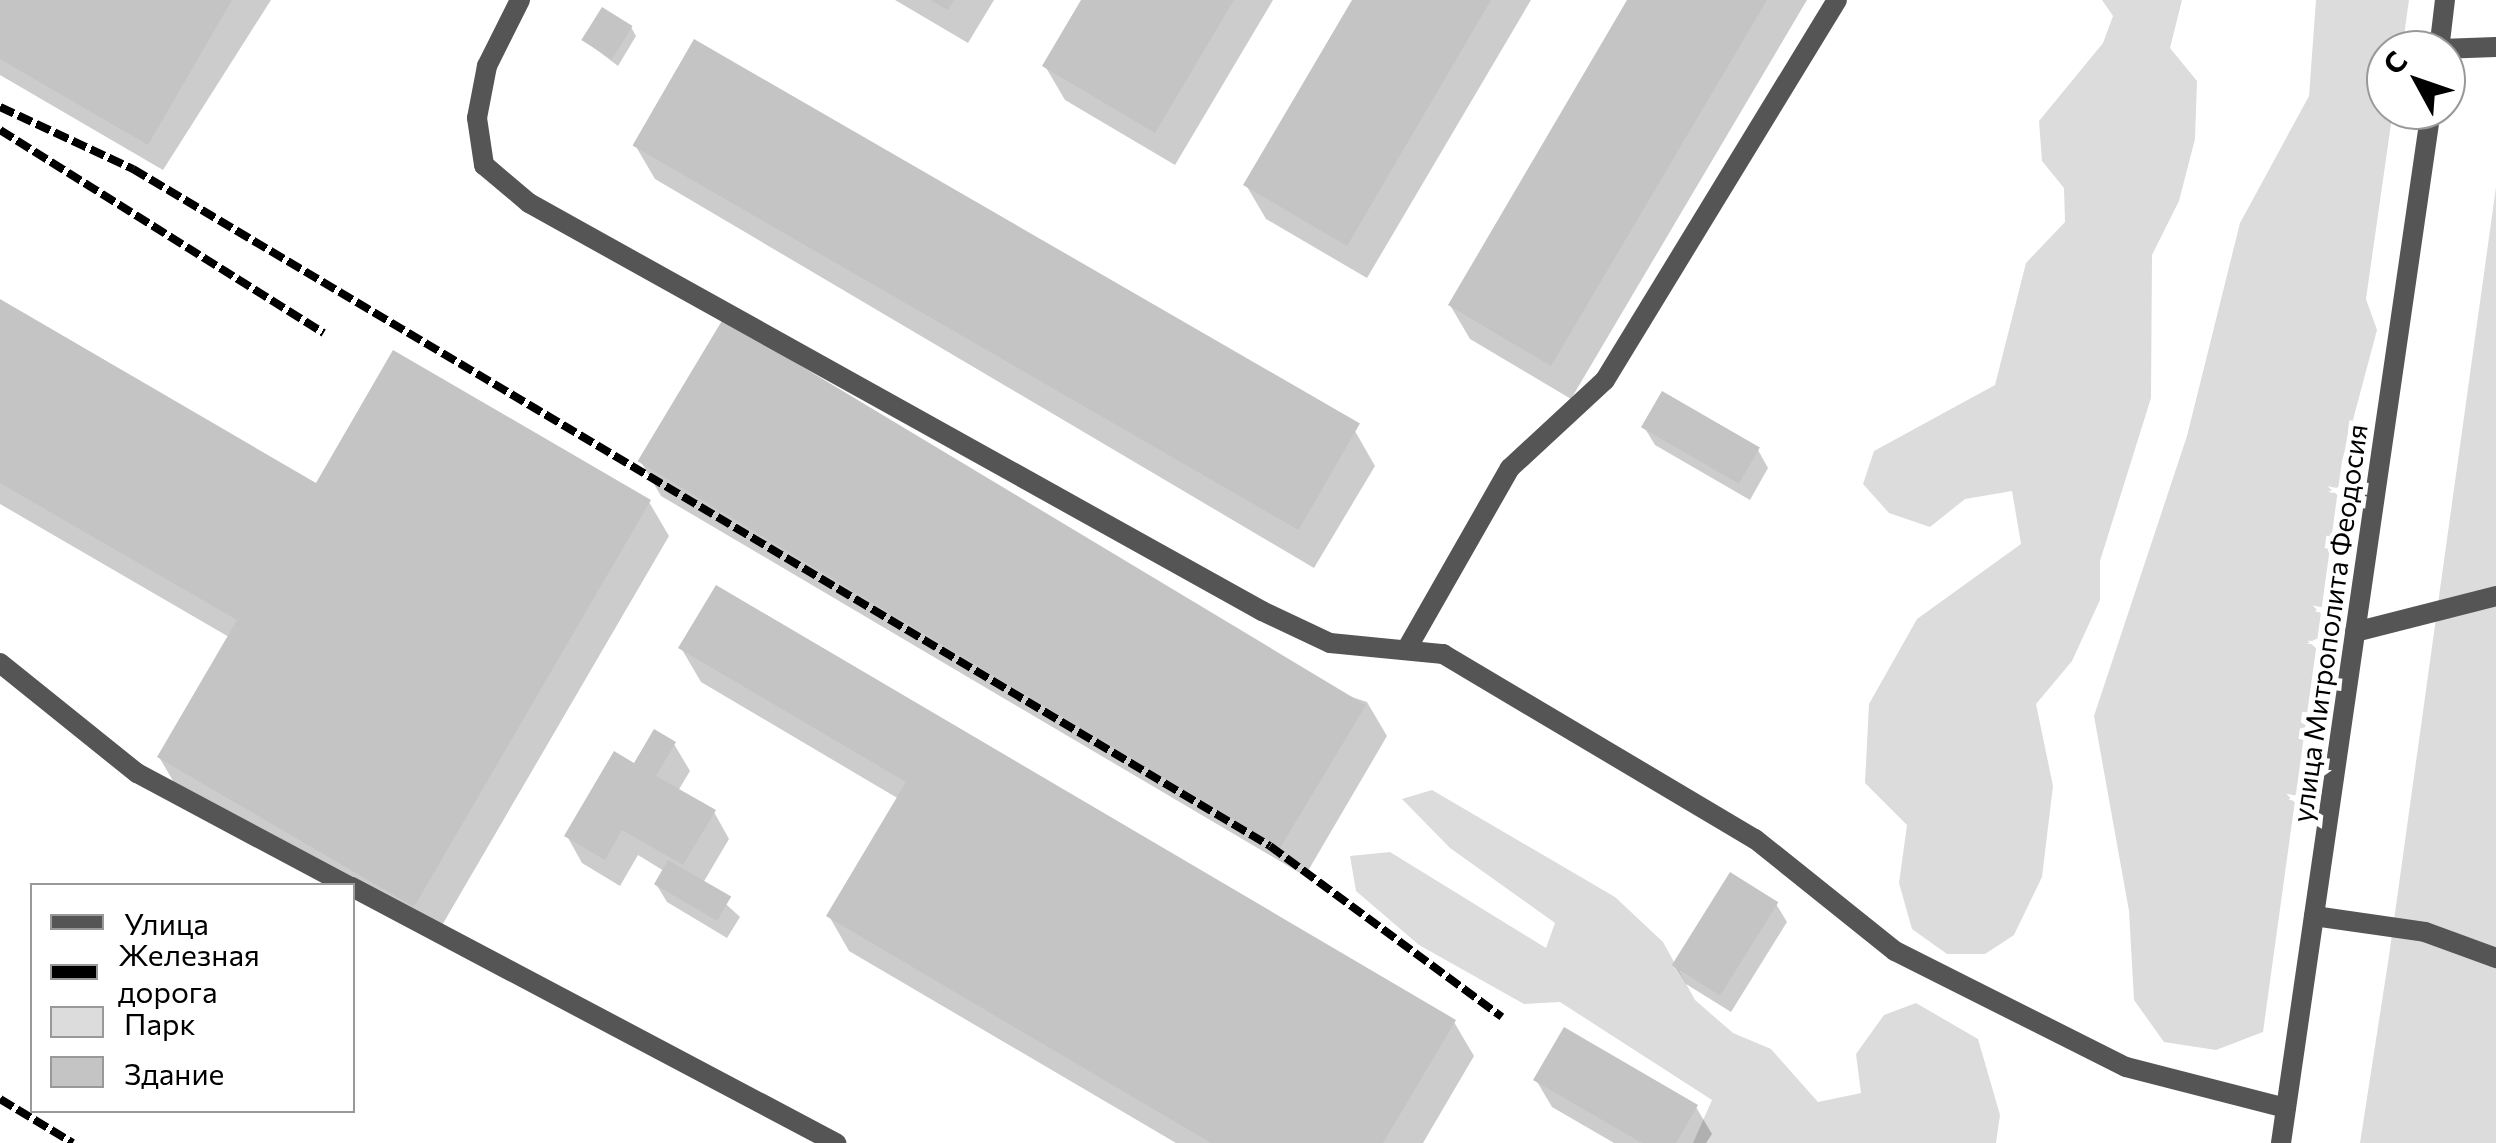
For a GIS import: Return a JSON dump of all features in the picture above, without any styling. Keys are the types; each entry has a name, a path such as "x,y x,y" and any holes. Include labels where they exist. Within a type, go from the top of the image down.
{"street":[{"path":"520,0 487,66 476,118 484,164 529,203 1262,612 1330,643 1409,646 1443,654 1694,801 1895,951 2126,1067 2286,1108"},
{"path":"1409,646 1510,468 1605,380 1837,0"},
{"path":"2442,30 2445,0"},
{"path":"2466,49 2496,47"},
{"name":"улица Митрополита Феодосия","path":"2281,1143 2428,130"},
{"path":"2355,632 2496,596"},
{"path":"0,663 137,773 345,883"},
{"path":"355,888 836,1143"},
{"path":"2314,916 2425,932 2496,958"}],"green space":[{"path":"2102,0 2182,0 2170,48 2197,81 2195,139 2179,201 2152,255 2151,398 2100,561 2100,600 2072,661 2036,704 2053,786 2042,877 2014,935 1985,954 1947,954 1912,929 1899,883 1907,825 1865,783 1869,704 1917,619 2021,544 2012,491 1965,499 1930,527 1889,513 1863,484 1874,451 1995,385 2026,263 2065,222 2064,188 2042,161 2039,121 2103,43 2113,16"},
{"path":"2316,0 2409,0 2405,30 2366,30 2366,130 2390,130 2366,299 2377,330 2342,461 2263,1032 2216,1050 2164,1042 2134,1000 2129,911 2094,716 2187,436 2240,223 2309,96"},
{"path":"2496,187 2496,1143 2360,1143 2389,956"},
{"path":"1432,790 1615,897 1663,942 1695,1000 1733,1033 1771,1049 1818,1102 1861,1093 1856,1054 1884,1015 1916,1003 1978,1039 2000,1115 1996,1143 1693,1143 1712,1100 1560,1002 1524,1004 1419,945 1356,891 1350,856 1390,852 1546,948 1555,923 1450,848 1402,799"}],"building":[{"path":"0,0 232,0 148,145 0,59"},
{"path":"930,0 954,0 948,10"},
{"path":"1081,0 1234,0 1155,133 1042,66"},
{"path":"1352,0 1491,0 1347,246 1243,185"},
{"path":"1627,0 1767,0 1551,366 1448,305"},
{"path":"602,7 633,26 612,59 581,40"},
{"path":"694,39 1360,423 1298,530 632,146"},
{"path":"0,299 316,483 393,350 651,500 414,907 157,757 237,620 0,483"},
{"path":"723,319 1366,705 1280,848 638,461"},
{"path":"1662,391 1760,448 1739,484 1641,427"},
{"path":"716,585 1456,1020 1383,1143 1211,1143 826,916 906,782 678,648"},
{"path":"654,729 676,742 656,776 716,810 683,865 622,830 605,860 564,836 614,751 634,763"},
{"path":"668,860 731,896 717,921 654,884"},
{"path":"1730,872 1778,902 1720,995 1672,965"},
{"path":"1564,1027 1698,1105 1676,1143 1642,1143 1533,1080"}],"railway":[{"path":"0,107 133,169 1270,846 1502,1017"},
{"path":"0,130 324,333"},
{"path":"0,1099 73,1143"}]}
